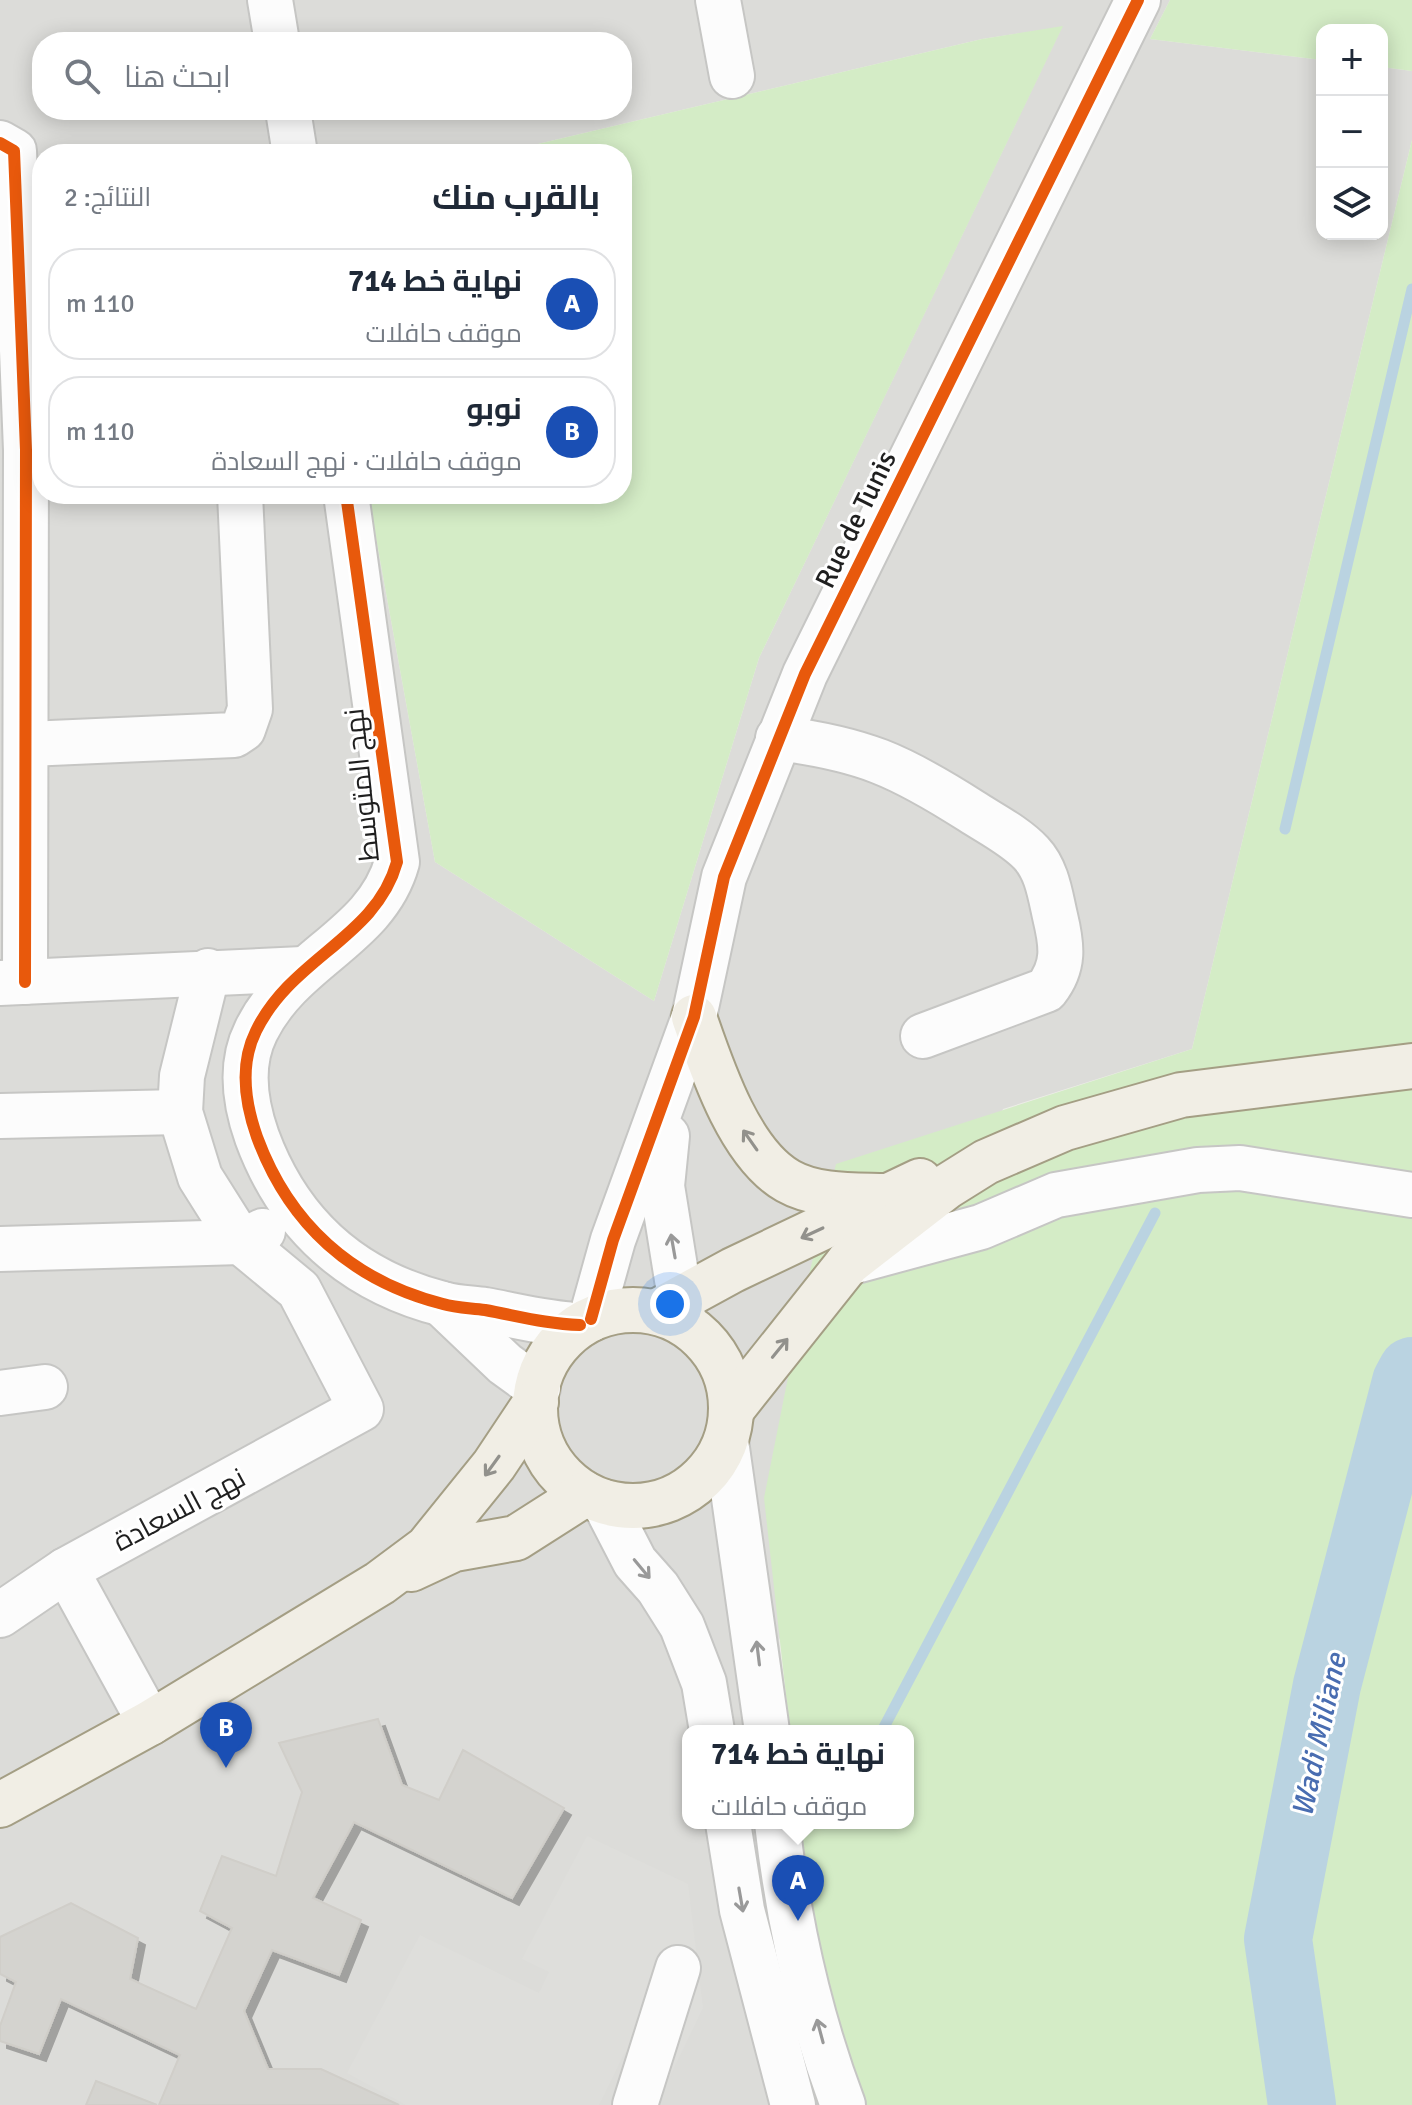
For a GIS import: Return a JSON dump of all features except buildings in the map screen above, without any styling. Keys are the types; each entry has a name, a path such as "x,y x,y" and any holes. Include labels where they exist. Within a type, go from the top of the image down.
{"main road":[{"path":"694,1017 722,1100 765,1161 788,1181 830,1194 892,1196"},
{"path":"537,1395 538,1429 547,1455 564,1477 595,1498 633,1506 663,1502 690,1488 712,1467 729,1425 848,1263 935,1195 986,1162 1065,1128 1181,1095 1412,1066"},
{"path":"0,1805 150,1723 380,1583 427,1548 494,1465 537,1395 546,1363 561,1342 586,1322 623,1310 674,1311 733,1270 892,1196 946,1167 986,1162"},
{"path":"674,1311 717,1356 727,1378 729,1425"},
{"path":"380,1583 454,1549 516,1538 595,1498"}],"street":[{"path":"270,0 275,32"},
{"path":"718,0 732,76"},
{"name":"Rue de Tunis","path":"673,1082 694,1017 724,877 805,674 1138,0"},
{"path":"290,120 293,144"},
{"path":"0,143 14,151 23,450 13,586 28,744 13,982 303,969"},
{"path":"28,744 234,735 243,729 250,709 240,504"},
{"name":"نهج المتوسط","path":"347,504 397,862 391,883 373,911 303,969 276,997 254,1034 244,1074 248,1112 266,1161 286,1200 332,1249 367,1274 442,1304"},
{"path":"778,738 831,745 877,757 927,783 1033,854 1047,878 1062,955 1059,974 1046,990 923,1036"},
{"path":"208,971 182,1076 180,1112 200,1177 241,1242"},
{"path":"673,1082 662,1186 674,1311"},
{"path":"442,1304 540,1324 586,1322 613,1240 673,1082"},
{"path":"0,1116 180,1112"},
{"path":"848,1263 981,1227 1056,1195 1198,1170 1240,1168 1412,1195"},
{"path":"0,1249 241,1242 297,1212"},
{"name":"نهج السعادة","path":"0,1615 66,1570 361,1409 299,1290 241,1242"},
{"path":"442,1304 537,1395"},
{"path":"0,1393 45,1387"},
{"path":"729,1425 766,1725"},
{"path":"595,1498 635,1562 658,1588 682,1626 704,1683 711,1725"},
{"path":"66,1570 150,1723"},
{"path":"729,1829 742,1910 793,2105"},
{"path":"778,1829 786,1904 830,2070 843,2105"},
{"path":"635,2105 678,1968"}],"shaded area":[{"path":"0,0 1170,0 1150,39 1316,59 1316,240 1388,240 1192,1049 1003,1109 779,1640 789,1725 682,1725 682,1829 801,1829 809,1896 849,2062 865,2105 0,2105","holes":["1062,27 759,658 654,1001 435,862 370,504 32,504 32,144 537,144 982,39"]},
{"path":"1388,68 1412,71 1412,140 1388,239"},
{"path":"587,1836 688,1884 703,2008 670,2076 625,2052 599,2105 406,2105 347,2073 420,1935 539,1993 549,1972 522,1959"}],"green space":[{"path":"1170,0 1412,0 1412,71 1388,68 1388,24 1316,24 1316,59 1150,39"},
{"path":"1063,26 759,658 654,1001 435,862 370,504 632,504 632,144 537,144 982,39"},
{"path":"1412,140 1412,2105 865,2105 842,2036 824,1966 801,1829 914,1829 914,1725 789,1725 764,1498 806,1287 836,1164 1192,1049"}],"waterway":[{"path":"1285,829 1412,289"},
{"path":"885,1725 1155,1213"},
{"name":"Wadi Miliane","path":"1302,2105 1278,1939 1327,1685 1406,1382 1412,1371"}],"cycle path":[{"path":"591,1319 613,1240 694,1017 724,877 805,674 1138,0"},
{"path":"0,143 14,151 26,450 25,982"},
{"path":"347,504 397,862 386,888 371,910 290,984 256,1031 247,1057 246,1071 247,1097 253,1124 270,1168 287,1197 306,1222 353,1264 410,1294 443,1304 580,1325"}],"place":[{"name":"نوبو","path":"226,1768"},
{"name":"نهاية خط 714","path":"798,1921"}]}
